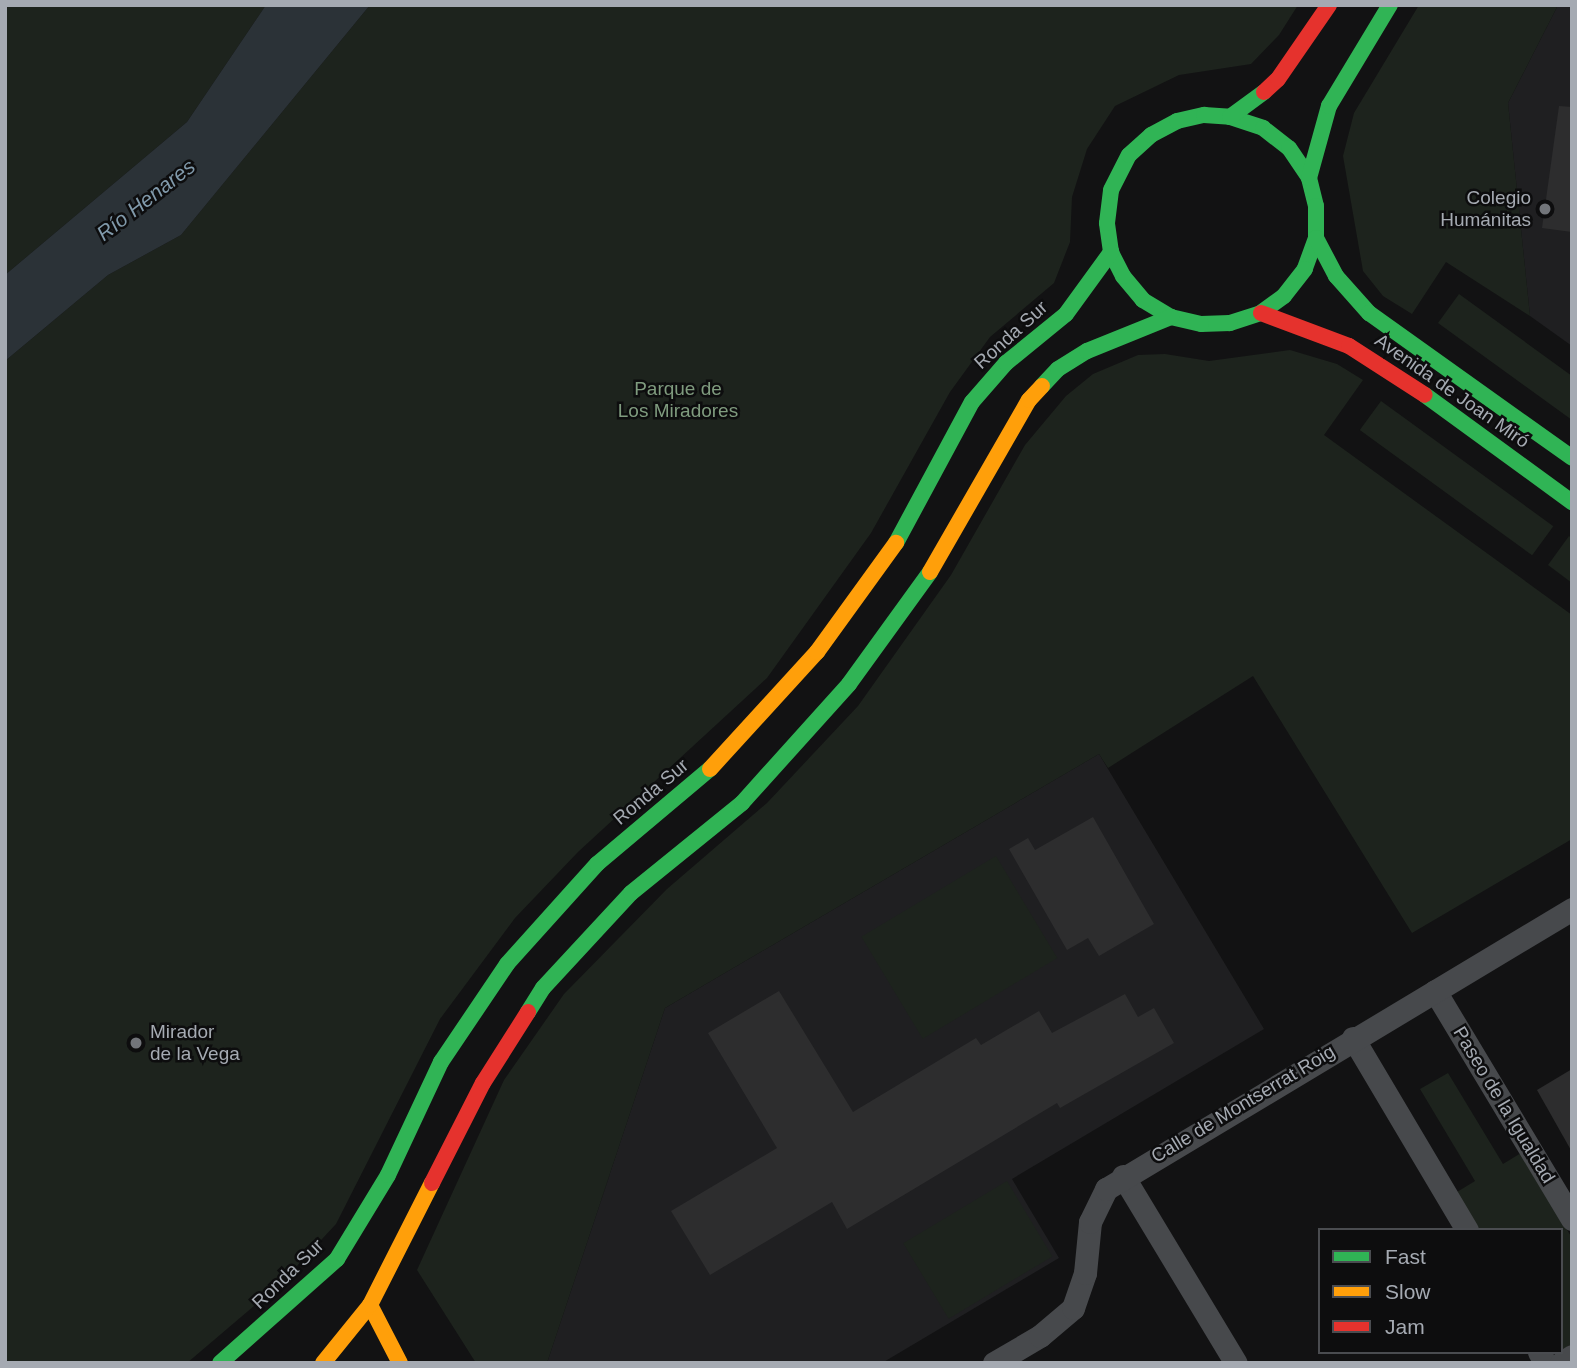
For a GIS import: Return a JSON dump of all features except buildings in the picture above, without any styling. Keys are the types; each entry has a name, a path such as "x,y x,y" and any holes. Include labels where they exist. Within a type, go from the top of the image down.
{"main road":[{"path":"1230,117 1278,79 1329,5"},
{"path":"1309,178 1329,106 1390,5"},
{"path":"1230,117 1263,128 1289,148 1309,178 1317,206 1316,238 1305,269 1284,296 1261,313 1230,323 1201,324 1171,317 1143,300 1123,276 1111,252 1107,223 1111,190 1129,155 1150,135 1177,121 1230,117"},
{"name":"Avenida de Joan Miró","path":"1316,238 1336,276 1369,313 1572,458"},
{"name":"Ronda Sur","path":"220,1363 238,1356 337,1259 388,1175 441,1062 507,964 597,864 712,767 817,653 885,563 972,402 1006,363 1066,314 1111,252"},
{"name":"Avenida de Joan Miró","path":"1261,313 1349,346 1386,367 1572,502"},
{"path":"323,1363 370,1305 483,1083 543,988 631,893 741,803 849,684 924,582 1003,438 1036,392 1058,369 1087,351 1171,317"},
{"path":"370,1305 401,1363"}],"street":[{"name":"Calle de Montserrat Roig","path":"994,1363 1040,1336 1073,1308 1085,1273 1095,1205 1106,1189 1123,1176 1572,909"},
{"name":"Paseo de la Igualdad","path":"1436,991 1572,1219"},
{"path":"1353,1038 1466,1228"},
{"path":"1123,1176 1236,1363"},
{"path":"1560,1363 1572,1356"}],"shaded area":[{"name":"Colegio Humánitas","path":"1558,5 1572,5 1572,346 1530,316 1508,103"},
{"path":"1099,754 1264,1029 1012,1179 1059,1258 882,1363 547,1363 665,1008"}],"green space":[{"path":"5,5 266,5 187,122 5,275"},
{"name":"Parque de Los Miradores","path":"370,5 1298,5 1279,35 1251,64 1179,75 1115,106 1087,149 1072,197 1070,242 1054,283 990,337 950,392 871,533 767,678 578,852 515,918 440,1019 336,1224 282,1282 187,1363 5,1363 5,361 108,275 181,235"},
{"path":"1419,5 1558,5 1508,103 1530,316 1446,262 1412,314 1383,296 1363,271 1343,156 1354,113"},
{"path":"1459,294 1572,376 1572,420 1438,323"},
{"path":"1290,350 1337,364 1363,380 1324,435 1572,615 1572,839 1412,933 1253,676 1108,768 1099,754 665,1008 547,1363 476,1363 417,1270 504,1080 564,994 667,889 767,803 858,706 951,575 1025,445 1066,396 1093,374 1138,355 1165,354 1209,361"},
{"path":"1381,401 1553,526 1532,555 1360,430"},
{"path":"1569,536 1572,539 1572,583 1548,565"},
{"path":"996,856 1057,958 923,1039 861,937"},
{"path":"1448,1073 1503,1164 1521,1153 1572,1238 1572,1344 1563,1349 1563,1228 1478,1228 1457,1192 1475,1181 1420,1089"},
{"path":"1007,1181 1052,1256 949,1319 903,1243"}],"water":[{"name":"Río Henares","path":"266,5 370,5 181,235 108,275 5,361 5,275 187,122"}],"traffic: fast":[{"path":"1309,178 1329,106 1390,5"},
{"path":"1230,117 1263,128 1289,148 1309,178 1316,206 1316,238 1305,269 1284,296 1261,313 1230,323 1201,324 1171,317 1143,300 1123,276 1111,252 1107,223 1111,190 1129,155 1151,135 1177,121 1204,115 1230,117 1264,92"},
{"path":"1316,238 1336,276 1369,313 1572,458"},
{"path":"896,543 972,402 1006,363 1066,314 1111,252"},
{"path":"1042,386 1058,369 1087,351 1171,317"},
{"path":"1425,395 1572,502"},
{"path":"528,1012 543,988 631,893 742,803 849,684 930,572"},
{"path":"220,1363 337,1259 388,1175 441,1062 507,964 597,864 710,769"}],"traffic: slow":[{"path":"930,572 1029,400 1042,386"},
{"path":"710,769 817,652 896,543"},
{"path":"323,1363 370,1305 432,1183"},
{"path":"370,1305 400,1363"}],"traffic: jam":[{"path":"1264,92 1278,79 1329,5"},
{"path":"1261,313 1349,346 1425,395"},
{"path":"432,1183 483,1083 528,1012"}],"place":[{"name":"Colegio Humánitas","path":"1545,209"},
{"name":"Mirador de la Vega","path":"136,1043"}]}
